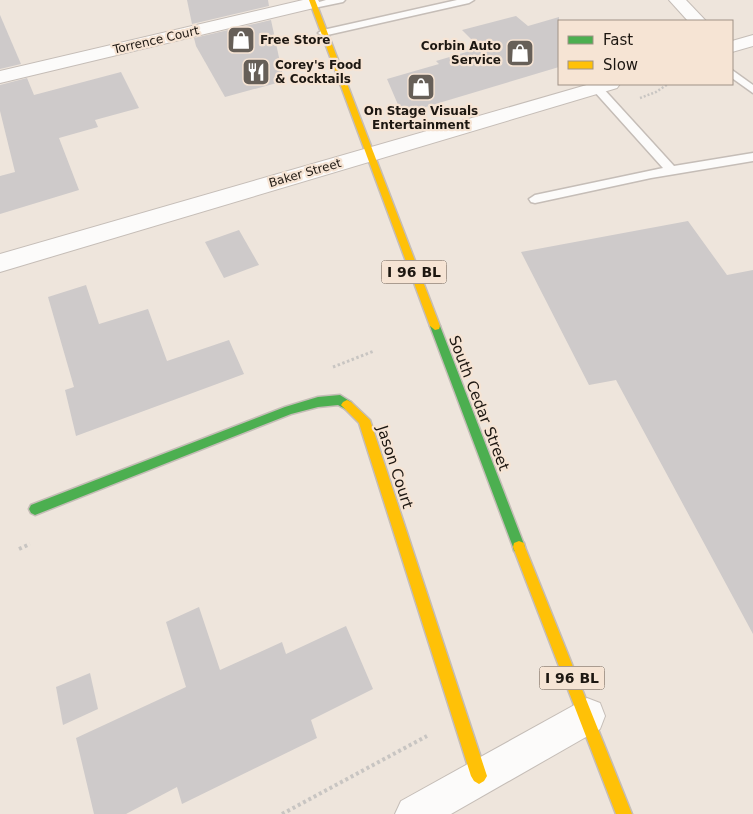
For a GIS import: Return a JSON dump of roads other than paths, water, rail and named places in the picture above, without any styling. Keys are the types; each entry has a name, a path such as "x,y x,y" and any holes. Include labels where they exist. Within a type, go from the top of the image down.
{"main road":[{"name":"South Cedar Street","path":"313,3 489,470 624,814"},
{"name":"Jason Court","path":"35,509 289,410 318,402 340,400 357,412 364,420 479,776"}],"street":[{"path":"677,0 696,20"},
{"name":"Torrence Court","path":"0,77 313,3"},
{"path":"733,47 753,40"},
{"name":"Baker Street","path":"0,263 603,86"},
{"path":"414,814 587,716"}],"lane":[{"path":"313,3 340,0"},
{"path":"323,33 469,0"},
{"path":"733,74 753,90"},
{"path":"603,86 615,106 672,170"},
{"path":"535,199 672,170 753,157"}],"place":[{"name":"Free Store","path":"241,40"},
{"name":"Corbin Auto Service","path":"520,53"},
{"name":"Corey's Food & Cocktails","path":"256,72"},
{"name":"On Stage Visuals Entertainment","path":"421,87"}]}
